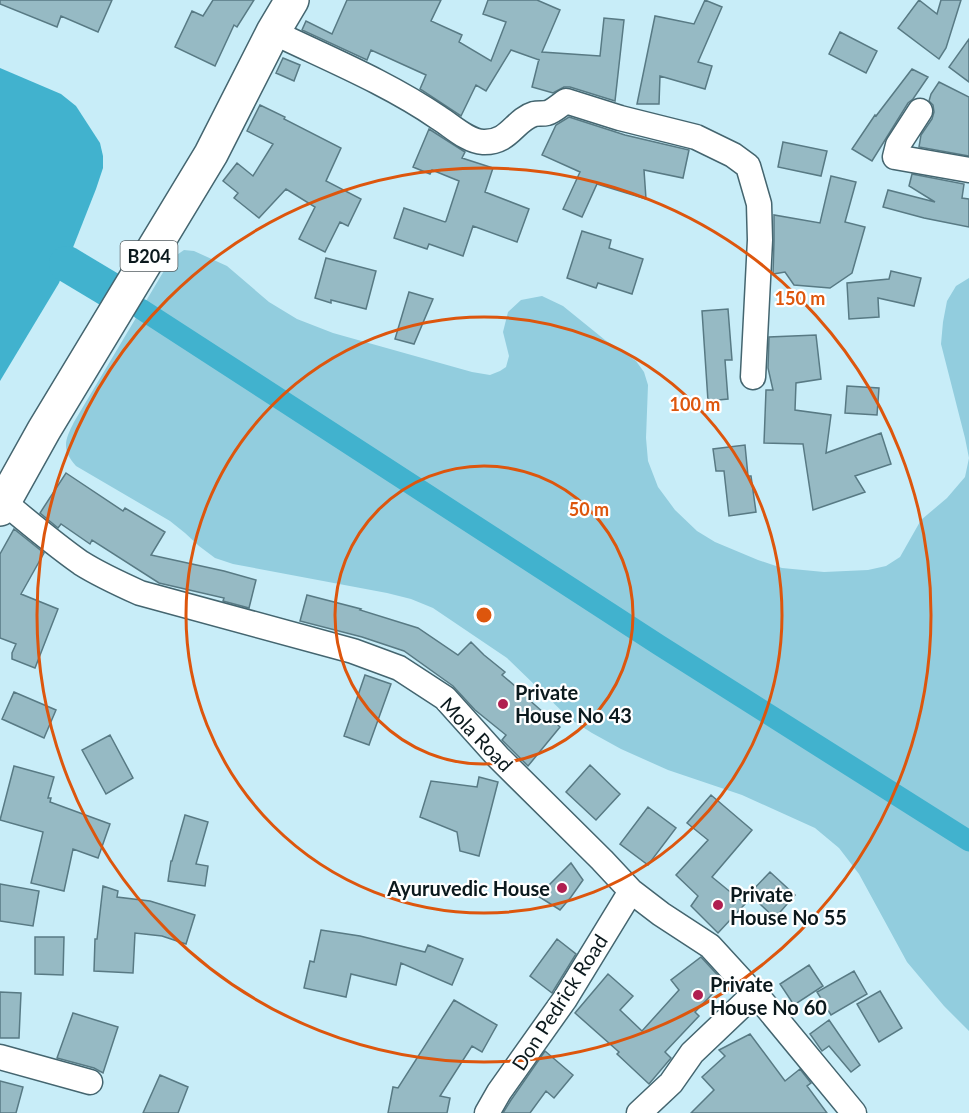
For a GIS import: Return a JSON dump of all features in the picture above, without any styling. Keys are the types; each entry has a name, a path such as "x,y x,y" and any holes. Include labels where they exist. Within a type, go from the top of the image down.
{"main road":[{"name":"B204","path":"2,506 44,430 211,154 273,32 292,0"}],"street":[{"path":"273,32 393,89 469,138 482,142 503,138 534,114 547,113 566,101 620,118 696,137 733,155 748,166 759,204 760,240 753,377"},
{"path":"920,111 898,145 896,157 969,170"},
{"name":"Mola Road","path":"2,506 81,563 140,593 352,651 399,668 445,698 498,757 631,891 710,946 760,999 854,1113"},
{"name":"Don Pedrick Road","path":"487,1113 499,1092 565,999 631,891"},
{"path":"639,1113 671,1083 692,1053 754,994"},
{"path":"0,1058 90,1082"}],"shaded area":[{"path":"0,68 61,94 76,106 100,143 103,168 59,283 0,381"},
{"path":"184,250 194,251 227,266 269,302 297,319 333,333 490,375 506,367 509,356 503,332 508,312 521,300 542,296 563,306 605,340 636,361 644,372 648,385 646,438 648,461 658,487 675,510 697,531 715,542 782,568 824,572 868,570 886,566 900,557 921,520 947,498 965,477 969,458 969,1031 944,1006 907,962 859,874 839,848 815,828 742,795 668,770 592,733 570,719 507,658 433,608 387,593 233,564 215,558 170,521 76,466 66,449 68,434 74,422 171,259"},
{"path":"969,278 969,458 941,344 947,301 956,286"}],"building":[{"path":"0,0 112,0 98,32 61,16 57,27 0,4"},
{"path":"213,0 254,0 237,27 234,25 215,66 175,47 192,11 203,16"},
{"path":"347,0 441,0 431,21 462,35 459,42 491,61 506,22 483,14 488,0 537,0 560,10 542,52 600,56 604,18 624,20 615,101 570,87 564,87 553,93 532,87 539,60 511,50 486,91 476,85 461,116 420,89 426,75 371,50 367,60 302,30 306,21 332,34"},
{"path":"705,0 722,7 698,62 712,66 705,89 660,76 659,104 637,104 655,16 694,24"},
{"path":"919,0 937,14 941,0 961,0 946,48 939,59 898,28"},
{"path":"840,32 877,51 866,73 829,54"},
{"path":"969,39 969,82 949,67"},
{"path":"283,58 300,65 294,81 276,73"},
{"path":"912,69 928,77 908,103 872,161 852,149 875,115"},
{"path":"939,82 969,97 969,156 919,147 921,135 932,119 933,105 929,101"},
{"path":"260,105 341,148 326,181 361,199 348,226 340,222 325,252 299,239 315,207 286,189 259,218 234,198 238,193 223,181 237,163 253,176 273,144 247,131"},
{"path":"569,117 625,135 689,150 683,178 644,170 646,199 597,184 582,217 563,209 580,172 542,155 556,125"},
{"path":"429,129 465,152 462,158 493,168 485,192 529,209 517,242 473,226 463,256 429,244 427,249 394,238 404,208 445,222 459,181 432,170 430,174 413,167"},
{"path":"783,142 827,151 821,176 778,167"},
{"path":"912,174 964,184 962,198 969,199 969,227 883,207 888,190 935,202 909,186"},
{"path":"831,176 856,182 845,222 865,227 852,273 830,288 794,285 785,272 773,274 774,215 820,223"},
{"path":"582,231 611,240 609,248 643,259 632,294 598,283 596,288 567,278"},
{"path":"326,258 376,271 366,309 315,298"},
{"path":"891,271 921,278 914,306 878,298 879,317 849,319 847,283 889,279"},
{"path":"409,292 433,299 414,344 395,339"},
{"path":"728,309 732,360 725,360 728,399 708,401 702,311"},
{"path":"816,335 821,379 796,383 795,410 831,415 826,453 881,433 891,464 855,476 865,492 813,510 803,444 764,443 766,390 773,390 768,368 769,337"},
{"path":"847,386 879,388 877,415 845,413"},
{"path":"745,445 748,476 751,476 756,512 729,516 724,471 716,471 713,449"},
{"path":"66,473 123,511 125,508 165,532 151,555 256,580 249,608 223,601 224,598 159,583 92,540 90,544 61,524 58,528 40,513"},
{"path":"14,529 44,553 21,594 58,609 35,668 12,659 16,644 0,638 0,554"},
{"path":"307,595 361,609 418,628 458,655 471,642 505,672 502,675 560,727 528,766 502,740 506,735 475,710 453,686 404,651 362,637 300,621"},
{"path":"365,675 391,684 369,745 344,736"},
{"path":"14,692 56,710 44,738 2,719"},
{"path":"110,735 133,778 106,794 82,750"},
{"path":"590,765 620,794 596,820 566,792"},
{"path":"14,766 54,777 48,798 51,798 50,802 110,824 98,858 73,849 64,891 31,883 43,832 0,820"},
{"path":"479,777 498,782 479,856 460,851 457,832 420,817 431,781 477,787"},
{"path":"711,795 752,830 712,877 745,904 718,933 691,906 698,896 676,875 708,840 687,823"},
{"path":"648,807 676,828 648,865 620,844"},
{"path":"185,815 208,822 196,864 208,866 205,886 168,881 171,861"},
{"name":"Ayuruvedic House","path":"571,863 583,880 560,910 538,896"},
{"path":"770,872 795,895 775,918 749,894"},
{"path":"0,884 39,891 33,926 0,921"},
{"path":"103,886 118,891 117,897 150,901 195,915 186,944 162,936 135,933 133,973 94,971 95,939 97,939"},
{"path":"321,930 360,936 425,952 428,945 463,959 452,985 401,963 396,985 351,974 346,997 304,988 310,961 314,962"},
{"path":"35,937 64,937 63,975 35,974"},
{"path":"557,939 576,954 552,993 530,976"},
{"path":"701,957 724,982 695,1012 699,1016 665,1052 671,1058 649,1084 617,1054 619,1052 575,1013 608,974 633,996 620,1010 642,1031 679,990 671,980"},
{"path":"809,965 823,986 794,1005 780,984"},
{"path":"854,971 867,994 831,1015 817,992"},
{"path":"880,991 902,1028 879,1042 857,1004"},
{"path":"0,992 21,993 19,1038 0,1038"},
{"path":"454,1000 497,1025 482,1052 472,1046 440,1096 450,1098 447,1113 388,1113 393,1087 398,1088"},
{"path":"73,1013 118,1027 103,1073 94,1068 57,1058"},
{"path":"829,1020 860,1065 851,1072 829,1046 822,1051 810,1034"},
{"path":"750,1034 785,1081 800,1069 811,1083 807,1086 827,1113 691,1113 714,1090 702,1077 725,1056 719,1050"},
{"path":"545,1051 573,1075 554,1098 546,1091 530,1113 503,1113 511,1100"},
{"path":"160,1075 188,1087 178,1113 143,1113"},
{"path":"0,1081 23,1087 16,1113 0,1113"}],"waterway":[{"path":"67,264 112,291"},
{"path":"141,309 659,645 969,841"}],"place":[{"name":"Private House No 43","path":"503,704"},
{"name":"Ayuruvedic House","path":"562,888"},
{"name":"Private House No 55","path":"718,905"},
{"name":"Private House No 60","path":"698,995"}]}
